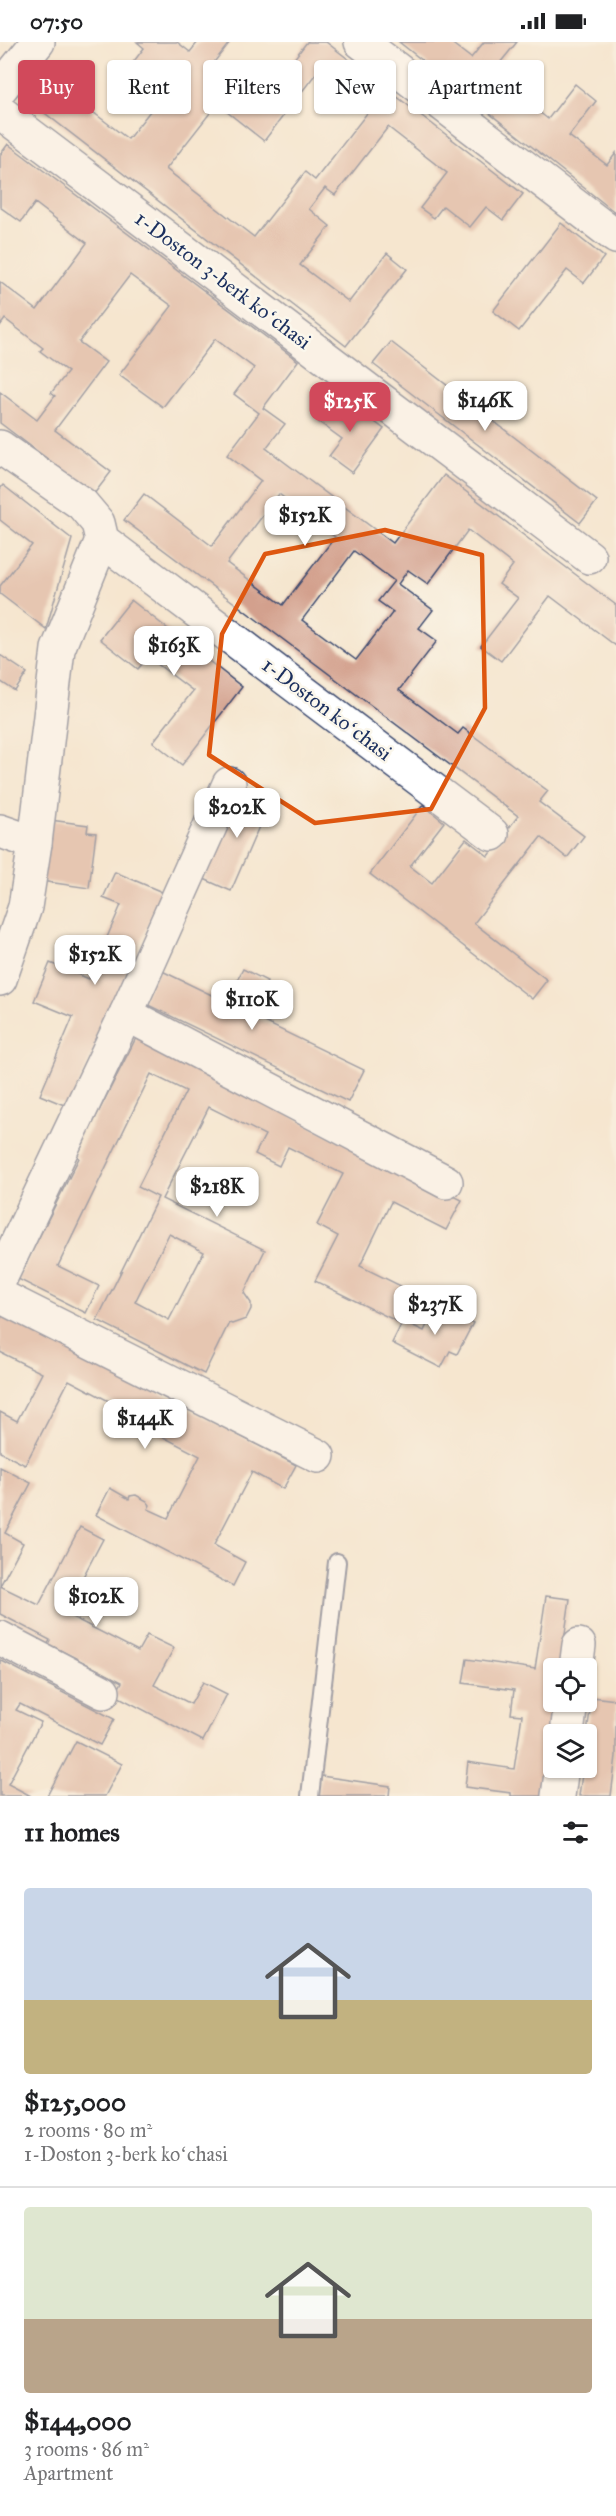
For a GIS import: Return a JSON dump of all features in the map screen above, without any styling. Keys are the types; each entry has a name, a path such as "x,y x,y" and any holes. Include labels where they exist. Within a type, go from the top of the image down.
{"street":[{"path":"0,89 38,42"},
{"path":"361,42 616,237"},
{"name":"1-Doston 3-berk koʻchasi","path":"0,112 590,557"},
{"name":"1-Doston koʻchasi","path":"0,447 82,504 98,523 102,540 492,834"},
{"path":"0,980 25,907 58,650 102,540"},
{"path":"0,1279 126,1014 229,784"},
{"path":"0,831 35,843"},
{"path":"126,1014 446,1182"},
{"path":"0,1296 318,1456"},
{"path":"0,1638 104,1692"},
{"path":"558,1796 560,1778"}],"lane":[{"path":"310,1796 337,1562"}],"highlighted area":[{"path":"385,530 482,555 485,708 431,809 315,823 209,755 222,634 265,554"}],"building":[{"path":"137,42 177,42 190,52 198,42 230,42 216,60 203,60 203,114 209,114 166,169 254,237 305,172 315,180 366,114 396,114 396,96 408,105 408,114 419,114 523,194 503,220 486,207 470,227 443,206 434,218 420,208 447,173 388,127 335,195 325,188 309,209 330,226 300,265 349,302 387,253 407,269 346,346 46,114 95,114 128,139 148,114 191,114 191,60 135,60 144,48"},
{"path":"307,42 326,42 349,60 314,60 314,76 302,92 302,60 293,60"},
{"path":"399,42 450,42 471,58 484,42 517,42 502,60 422,60"},
{"path":"575,84 596,101 569,136 607,165 616,153 616,213 490,114 542,114 548,119"},
{"path":"230,114 285,114 264,141"},
{"path":"8,144 298,361 263,408 285,424 266,448 393,543 444,475 616,605 616,646 550,596 501,661 481,646 518,598 499,584 513,565 468,530 428,584 408,570 398,584 433,610 419,628 437,641 399,690 458,734 463,728 548,791 539,802 584,836 567,858 541,837 474,923 547,980 532,999 370,874 423,805 444,822 410,866 432,883 466,839 488,856 518,816 124,520 144,494 212,546 261,481 227,455 259,413 234,394 254,368 215,339 163,407 119,375 172,306 130,275 79,342 106,362 55,430 111,472 94,494 0,423 0,392 37,420 55,396 51,393 68,372 40,351 43,348 5,319 0,326 0,282 37,310 87,243 35,203 21,222 0,207 0,155","holes":["279,494 335,537 283,605 227,563","354,551 394,581 378,601 393,612 356,660 302,620"]},
{"path":"561,223 604,257 584,283 567,270 519,331 493,311"},
{"path":"391,342 597,501 580,523 373,364"},
{"path":"339,395 384,429 352,473 329,456 342,439 319,422"},
{"path":"3,485 72,539 46,629 0,594 0,586 32,545 0,520 0,489"},
{"path":"131,600 242,687 182,765 153,742 193,691 148,657 138,669 100,639"},
{"path":"0,655 27,673 15,691 0,681"},
{"path":"244,788 271,799 231,891 204,879"},
{"path":"50,820 88,825 87,832 96,833 89,888 41,881"},
{"path":"115,872 162,892 69,1107 40,1095 73,1017 34,1001 50,963 89,979 121,905 103,898"},
{"path":"158,969 226,1002 243,969 267,981 250,1015 364,1070 348,1102 142,1002"},
{"path":"138,1034 301,1121 462,1200 446,1230 391,1202 360,1266 415,1293 400,1323 315,1281 338,1236 317,1225 343,1174 288,1147 279,1166 255,1154 265,1135 209,1107 162,1199 265,1250 244,1293 251,1303 251,1309 246,1319 229,1323 204,1374 97,1320 158,1197 138,1187 186,1091 151,1074 58,1266 99,1286 86,1313 18,1279 79,1158 76,1156","holes":["169,1234 204,1252 169,1320 135,1302"]},
{"path":"437,1304 473,1323 457,1354 450,1351 441,1368 392,1343 403,1321 424,1331"},
{"path":"4,1313 296,1465 283,1489 252,1472 214,1545 245,1562 233,1586 96,1515 110,1488 129,1499 130,1496 136,1495 147,1501 150,1505 148,1509 168,1518 200,1456 142,1426 145,1420 69,1380 25,1465 0,1452 0,1412 17,1421 42,1373 0,1352 0,1320"},
{"path":"0,1467 31,1483 5,1533 23,1543 0,1586"},
{"path":"80,1527 103,1539 64,1613 138,1651 147,1635 174,1648 154,1685 191,1704 203,1682 227,1694 203,1741 115,1695 122,1682 48,1644 50,1640 0,1614 0,1586 39,1605"},
{"path":"546,1596 570,1599 561,1658 543,1658 543,1712 553,1712 552,1724 543,1724 544,1778 541,1796 511,1796 511,1793 465,1787 468,1762 514,1769 522,1715 511,1714 514,1690 463,1683 467,1659 535,1669"},
{"path":"0,1660 114,1719 100,1745 20,1704 16,1710 41,1722 8,1784 31,1796 0,1796"},
{"path":"597,1698 616,1700 616,1756 611,1796 579,1796 581,1778 597,1778 597,1724 588,1724 590,1712 597,1712"},
{"path":"76,1741 122,1764 105,1796 47,1796"},
{"path":"321,1776 390,1786 389,1796 318,1796"}]}
